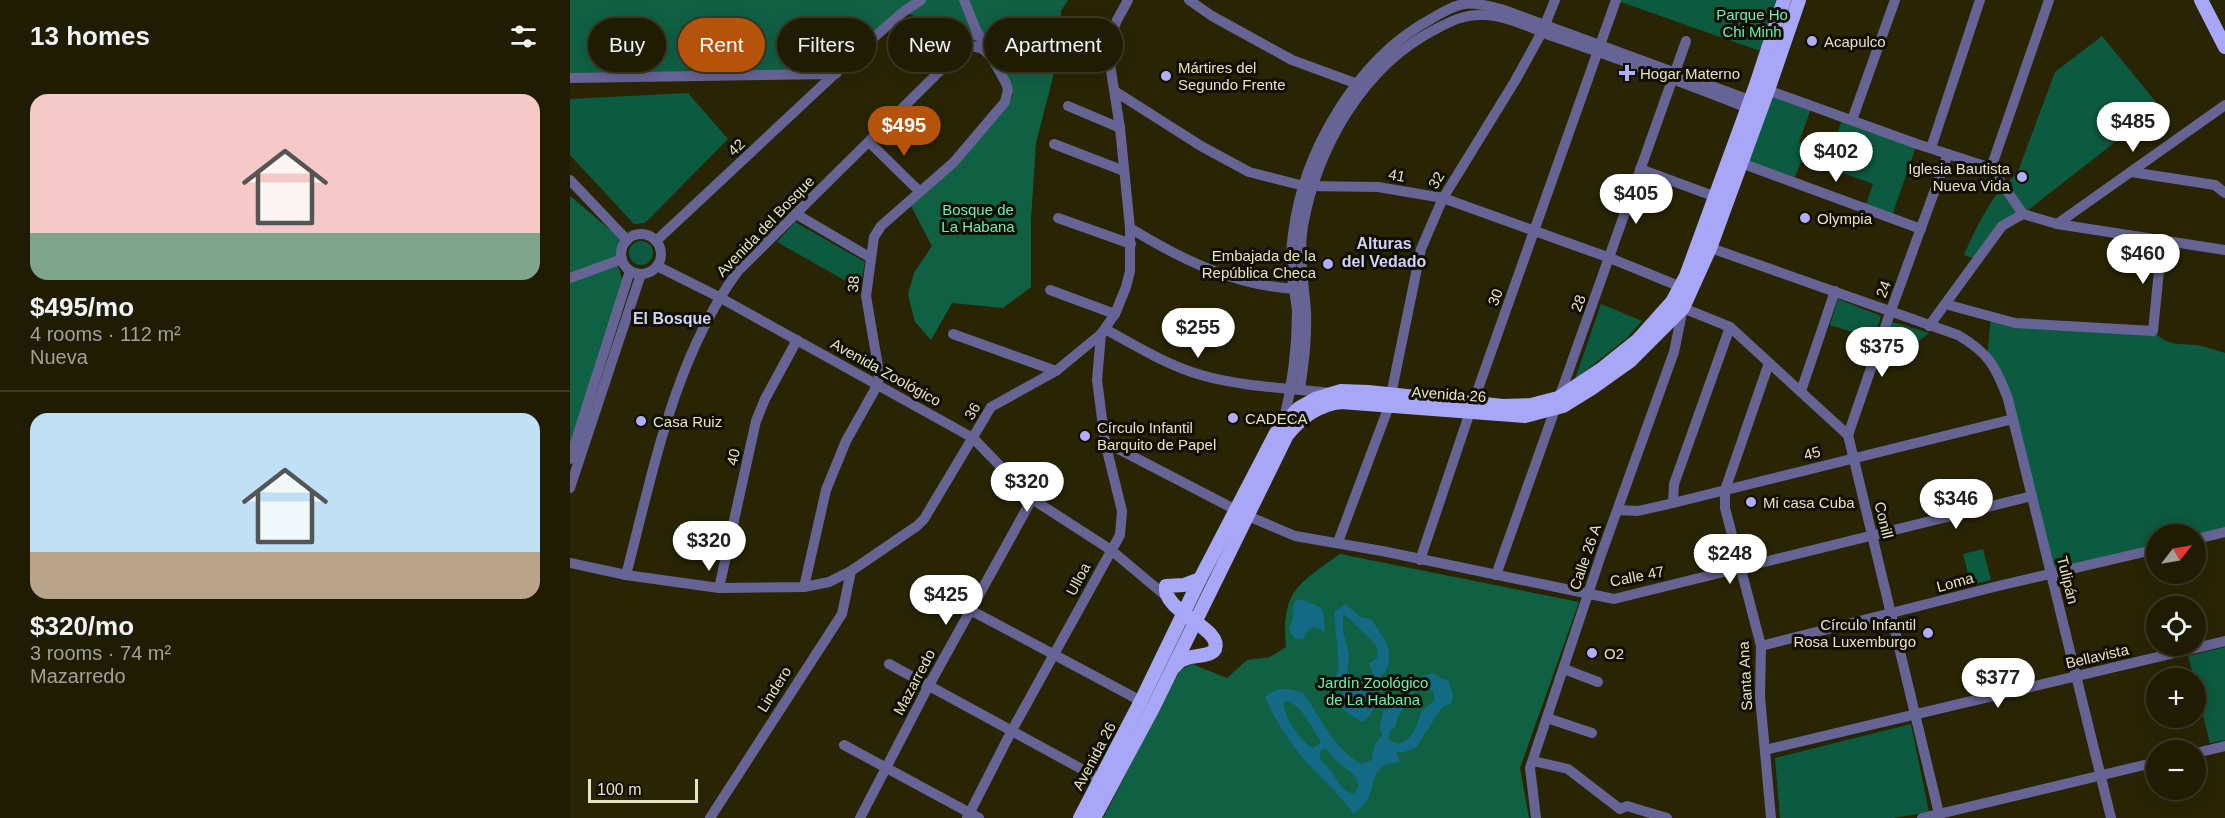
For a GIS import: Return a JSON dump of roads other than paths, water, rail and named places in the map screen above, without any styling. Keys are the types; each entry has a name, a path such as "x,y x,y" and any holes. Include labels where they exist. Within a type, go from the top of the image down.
{"main road":[{"name":"Avenida 26","path":"1762,88 1784,0"},
{"name":"Avenida 26","path":"1080,818 1141,701 1189,618 1242,513 1282,424 1307,404 1331,393 1351,391 1390,400 1525,416 1556,404 1573,401 1630,361 1683,308 1704,246 1716,197 1798,0"},
{"path":"2201,0 2225,47"},
{"name":"Avenida 26","path":"1556,404 1638,340 1672,303 1704,246 1741,163 1755,106"},
{"path":"1681,287 1680,304 1683,308"},
{"name":"Avenida 26","path":"1094,818 1172,669 1200,579 1242,513 1287,435 1309,412 1321,406 1341,402 1390,400"},
{"path":"1172,669 1185,658 1205,655 1215,648 1210,634 1189,618 1163,590 1200,579"}],"street":[{"name":"42","path":"656,242 903,12 921,0"},
{"path":"964,0 976,30"},
{"name":"36","path":"570,563 626,575 718,588 804,587 829,582 851,571 924,519 991,407 1056,371 1103,331 1115,314 1126,287 1130,271 1130,228 1109,47 1117,20 1128,0"},
{"path":"1189,0 1212,16 1292,60 1362,85"},
{"name":"32","path":"1338,542 1390,400 1421,249 1443,198 1515,81 1544,28 1555,0"},
{"path":"1600,49 1616,0"},
{"path":"1852,120 1895,0"},
{"path":"1931,148 1980,0"},
{"path":"1991,168 2049,0"},
{"path":"1448,3 1459,18"},
{"path":"1282,424 1296,389 1301,344 1297,310 1299,289 1291,267 1297,240 1299,202 1309,187 1330,137 1351,107 1362,85 1387,63 1419,25 1448,3 1504,10 1544,28 1755,106"},
{"path":"1401,45 1469,15 1486,15 1544,28"},
{"name":"Avenida del Bosque","path":"972,41 976,30"},
{"name":"38","path":"976,30 984,46"},
{"name":"28","path":"1496,575 1686,41"},
{"name":"30","path":"1420,560 1471,408 1600,49"},
{"name":"Avenida del Bosque","path":"626,575 672,400 719,297 738,271 940,72"},
{"name":"38","path":"878,384 879,372 866,296 874,237 881,226 954,162 1005,102 1008,90 999,72"},
{"path":"570,78 836,74"},
{"path":"1762,88 1991,168 2024,214 2057,224 2225,250"},
{"name":"41","path":"1116,92 1201,146 1249,172 1309,187 1378,187 1443,198 1610,258 1681,287"},
{"path":"2057,224 2225,105"},
{"path":"1068,106 1120,128"},
{"path":"869,142 919,191"},
{"path":"1054,144 1124,171"},
{"name":"24","path":"1848,435 1948,154"},
{"path":"1741,163 1921,229"},
{"path":"1641,169 1716,197"},
{"path":"2131,172 2215,185 2225,193"},
{"path":"570,180 627,240"},
{"path":"796,214 871,258"},
{"path":"1704,246 1929,326 2002,226 2024,214"},
{"path":"1058,218 1131,244"},
{"path":"1130,228 1169,252 1230,278 1299,289"},
{"path":"639,234 651,237 656,242 661,253 657,266 648,273 636,273 622,259 622,248 627,240 639,234"},
{"path":"1945,304 2015,323 2153,332 2162,240"},
{"path":"570,279 622,259"},
{"name":"Avenida Zoológico","path":"657,266 719,297 973,438 1032,499 1111,550 1163,590"},
{"path":"570,459 636,273"},
{"path":"570,488 636,273"},
{"path":"1050,290 1115,314"},
{"path":"1801,391 1834,291"},
{"path":"1683,308 1730,327 1848,435"},
{"name":"Calle 26 A","path":"1536,818 1530,768 1674,352 1683,308"},
{"name":"Tulipán","path":"1929,326 1958,335 1972,343 1997,369 2013,419 2111,818"},
{"path":"1673,503 1674,484 1730,327"},
{"path":"1103,331 1162,361 1199,374 1227,381 1331,393"},
{"name":"Ulloa","path":"972,816 1011,732 1120,535 1122,511 1104,442 1096,380 1103,331"},
{"path":"953,334 1056,371"},
{"name":"40","path":"718,588 756,421 796,340"},
{"name":"Santa Ana","path":"1769,363 1725,490 1725,508 1761,646 1760,697 1771,818"},
{"path":"804,587 826,490 846,441 878,384"},
{"name":"45","path":"1618,510 1638,511 1673,503 2013,419"},
{"name":"Conill","path":"1848,435 1940,816"},
{"name":"Calle 47","path":"1104,442 1242,513 1295,536 1338,542 1614,599 2032,496"},
{"name":"Mazarredo","path":"860,818 928,687 1032,499"},
{"path":"2206,537 2225,532"},
{"name":"Loma","path":"1761,646 2146,552"},
{"name":"Lindero","path":"710,818 842,614 851,571"},
{"path":"944,596 1141,701"},
{"name":"Bellavista","path":"1765,750 2225,641"},
{"path":"889,664 1100,779"},
{"path":"1564,669 1598,682"},
{"path":"1547,718 1592,733"},
{"path":"844,745 972,816"},
{"path":"2206,751 2225,746"},
{"path":"1533,761 1568,769 1618,814 1627,806 1667,818"},
{"path":"1922,818 1940,816 2146,765"}],"water":[{"path":"1301,599 1321,609 1325,632 1314,627 1307,631 1303,640 1294,638 1289,629 1293,620 1294,602"},
{"path":"1345,604 1362,618 1371,619 1384,639 1389,652 1388,666 1381,675 1375,707 1368,718 1362,722 1342,709 1342,693 1332,683 1339,669 1334,612","holes":["1343,615 1372,640 1377,648 1377,658 1369,663 1373,675 1361,690 1347,678 1349,653 1343,631"]},
{"path":"1434,673 1441,679 1448,680 1453,695 1451,704 1442,707 1416,748 1396,752 1400,762 1386,765 1378,771 1366,801 1353,814 1292,744 1265,697 1274,691 1283,689 1303,693 1336,742 1352,758 1362,764 1372,760 1374,746 1382,735 1380,728 1383,711 1399,702 1412,685 1424,676","holes":["1425,686 1433,692 1435,699 1422,711 1414,732 1398,744 1388,739 1390,731 1395,727 1398,717 1415,690","1288,701 1298,708 1321,742 1313,748 1304,741 1289,721 1284,702","1326,748 1333,758 1354,775 1359,785 1354,794 1346,791 1321,760 1320,751"]}],"place":[{"name":"Acapulco","path":"1812,41"},
{"name":"Hogar Materno","path":"1627,73"},
{"name":"Mártires del Segundo Frente","path":"1166,76"},
{"name":"Iglesia Bautista Nueva Vida","path":"2022,177"},
{"name":"Olympia","path":"1805,218"},
{"name":"Embajada de la República Checa","path":"1328,264"},
{"name":"CADECA","path":"1233,418"},
{"name":"Casa Ruiz","path":"641,421"},
{"name":"Círculo Infantil Barquito de Papel","path":"1085,436"},
{"name":"Mi casa Cuba","path":"1751,502"},
{"name":"Círculo Infantil Rosa Luxemburgo","path":"1928,633"},
{"name":"O2","path":"1592,653"}],"district":[{"name":"Alturas del Vedado","path":"1384,252"},
{"name":"El Bosque","path":"672,318"}],"park label":[{"name":"Parque Ho Chi Minh","path":"1752,22"},
{"name":"Bosque de La Habana","path":"978,218"},
{"name":"Jardín Zoológico de La Habana","path":"1373,690"}]}
